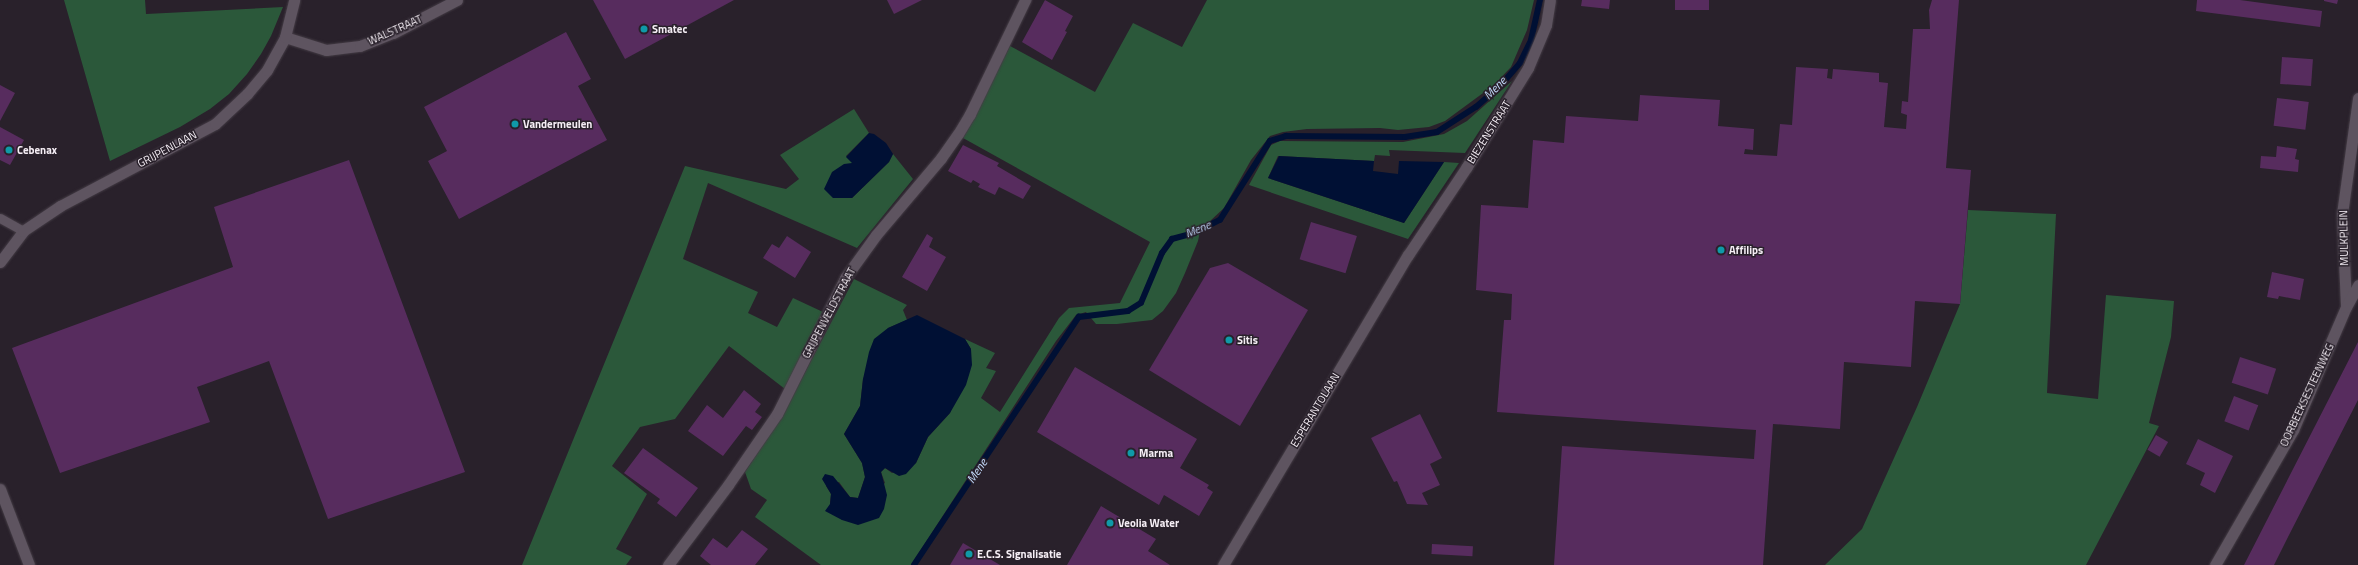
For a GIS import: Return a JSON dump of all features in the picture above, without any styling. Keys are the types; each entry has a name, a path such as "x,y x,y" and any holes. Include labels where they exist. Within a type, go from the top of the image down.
{"street":[{"name":"GRIJPENLAAN","path":"0,262 23,231 60,206 215,124 247,94 267,70 285,37 294,0"},
{"name":"WALSTRAAT","path":"285,37 326,50 360,46 393,33 457,0"},
{"name":"GRIJPENVELDSTRAAT","path":"668,565 728,485 777,414 845,278 876,235 942,158 958,134 970,114 1025,0"},
{"name":"BIEZENSTRAAT","path":"1408,254 1466,168 1528,68 1546,25 1550,0"},
{"name":"MULKPLEIN","path":"2346,307 2342,214 2358,98"},
{"name":"ESPERANTOLAAN","path":"1223,565 1408,254"},
{"name":"OORBEEKSESTEENWEG","path":"2216,565 2293,430 2346,307 2358,285"},
{"path":"0,489 28,565"}],"lane":[{"path":"0,218 23,231"}],"green space":[{"path":"64,0 145,0 146,14 283,7 271,36 261,54 247,74 229,94 210,109 180,127 110,161"},
{"path":"1207,0 1534,0 1527,30 1511,67 1494,85 1445,121 1429,127 1398,130 1380,128 1307,129 1283,132 1270,136 1251,160 1224,208 1209,222 1201,226 1198,241 1185,273 1176,293 1163,311 1152,320 1117,324 1096,324 1086,312 1076,315 1056,341 911,565 821,565 755,517 767,500 751,489 745,472 783,414 854,279 907,305 903,310 907,320 888,328 863,379 860,406 844,434 862,463 865,477 858,498 850,497 839,482 826,486 831,494 830,504 842,520 885,483 881,472 885,468 892,473 916,463 928,437 950,413 971,349 965,339 995,353 986,368 996,371 981,398 1000,412 1059,318 1069,308 1120,303 1150,242 963,138 1010,46 1095,92 1133,23 1182,47"},
{"path":"1512,81 1465,153 1389,150 1390,156 1375,155 1374,161 1278,156 1268,178 1404,223 1444,162 1459,163 1408,239 1249,185 1271,145 1280,141 1403,142 1444,134 1467,121"},
{"path":"854,109 869,133 846,156 853,163 852,198 889,162 893,154 913,179 857,248 708,183 683,259 758,292 748,313 777,327 793,298 823,312 785,389 729,346 675,419 640,427 612,466 647,494 616,549 632,557 626,565 522,565 685,166 786,189 799,179 780,155"},
{"path":"1968,210 2056,214 2047,393 2098,399 2106,295 2174,301 2171,337 2149,423 2159,426 2086,565 1825,565 1862,529 1917,407 1960,304"}],"water":[{"path":"869,133 874,134 886,143 893,154 889,162 852,198 833,198 824,189 832,172 844,164 852,163 846,157"},
{"path":"1279,156 1374,161 1373,171 1398,174 1399,161 1444,162 1404,223 1268,178"},
{"path":"917,315 965,339 971,349 972,365 966,385 950,413 928,437 916,463 906,474 899,476 885,468 881,472 887,495 884,509 879,518 858,525 842,520 825,511 830,504 831,494 822,479 825,474 833,476 850,497 858,498 865,477 862,463 844,434 860,406 863,379 869,352 874,339 888,328"}],"building":[{"name":"Smatec","path":"593,0 734,0 625,59"},
{"path":"887,0 922,0 894,14"},
{"path":"1045,0 1073,16 1065,31 1067,32 1052,60 1022,42"},
{"path":"1582,0 1610,0 1609,9 1581,6"},
{"path":"1675,0 1709,0 1709,10 1675,10"},
{"name":"Affilips","path":"1932,0 1959,0 1946,168 1971,170 1960,304 1915,301 1911,367 1844,362 1840,429 1773,424 1763,565 1554,565 1562,446 1754,459 1756,430 1497,412 1504,320 1511,320 1512,294 1476,290 1481,205 1528,208 1533,140 1564,143 1566,116 1638,121 1640,95 1720,100 1718,126 1754,129 1753,150 1745,149 1744,154 1777,156 1780,124 1792,125 1796,67 1828,69 1827,78 1832,79 1833,69 1879,73 1879,82 1888,83 1884,127 1906,129 1907,115 1901,113 1902,101 1908,102 1913,29 1930,29 1929,10"},
{"path":"2197,0 2240,0 2322,11 2320,27 2196,11"},
{"path":"2324,0 2338,0 2337,4"},
{"name":"Vandermeulen","path":"566,32 591,79 578,86 607,140 459,219 428,161 447,151 424,107"},
{"path":"2282,57 2313,59 2311,86 2280,84"},
{"name":"Cebenax","path":"0,85 15,93 0,121"},
{"path":"2277,98 2309,102 2305,130 2274,126"},
{"name":"Cebenax","path":"0,127 24,140 10,165 0,160"},
{"path":"963,145 999,163 997,166 1031,186 1023,199 999,187 995,195 978,187 980,184 973,180 971,183 948,171"},
{"path":"2277,146 2297,149 2295,159 2299,160 2298,172 2260,168 2261,156 2276,157"},
{"path":"349,160 465,472 328,519 269,361 197,387 210,422 60,473 12,348 233,267 214,207"},
{"path":"1311,222 1357,236 1346,273 1300,259"},
{"path":"927,234 933,238 929,247 946,257 927,291 902,277"},
{"path":"787,236 811,252 795,278 763,258 772,244 779,248"},
{"name":"Sitis","path":"1228,263 1308,310 1240,426 1149,370 1210,268"},
{"path":"2272,272 2304,279 2300,300 2279,296 2278,299 2267,297"},
{"path":"2358,342 2358,400 2274,565 2244,565"},
{"path":"2240,357 2276,369 2268,394 2232,383"},
{"name":"Marma","path":"1075,367 1197,439 1180,468 1209,485 1207,488 1213,492 1199,516 1164,495 1159,505 1037,432"},
{"path":"744,390 761,404 755,412 762,417 752,430 746,426 723,456 688,431 707,405 723,418"},
{"path":"2234,396 2258,405 2249,431 2224,421"},
{"path":"1420,414 1442,458 1430,464 1440,485 1422,493 1428,505 1407,504 1397,481 1394,482 1371,438"},
{"path":"2156,435 2168,442 2160,457 2148,450"},
{"path":"2198,439 2233,456 2215,493 2200,485 2205,473 2186,464"},
{"path":"643,448 698,488 676,517 657,503 660,499 624,473"},
{"name":"Veolia Water","path":"1101,506 1156,539 1148,551 1170,565 1067,565"},
{"path":"742,530 768,549 755,565 711,565 700,556 713,538 727,548"},
{"name":"E.C.S. Signalisatie","path":"963,543 1000,565 950,565"},
{"path":"1432,544 1473,546 1472,556 1431,554"}],"waterway":[{"name":"Mene","path":"914,565 1079,317 1128,311 1141,303 1162,253 1172,239 1194,233 1220,220 1270,141 1286,136 1405,137 1437,132 1476,107 1501,85 1520,63 1531,40 1540,0"}],"place":[{"name":"Smatec","path":"644,29"},
{"name":"Vandermeulen","path":"515,124"},
{"name":"Cebenax","path":"9,150"},
{"name":"Affilips","path":"1721,250"},
{"name":"Sitis","path":"1229,340"},
{"name":"Marma","path":"1131,453"},
{"name":"Veolia Water","path":"1110,523"},
{"name":"E.C.S. Signalisatie","path":"969,554"}]}
